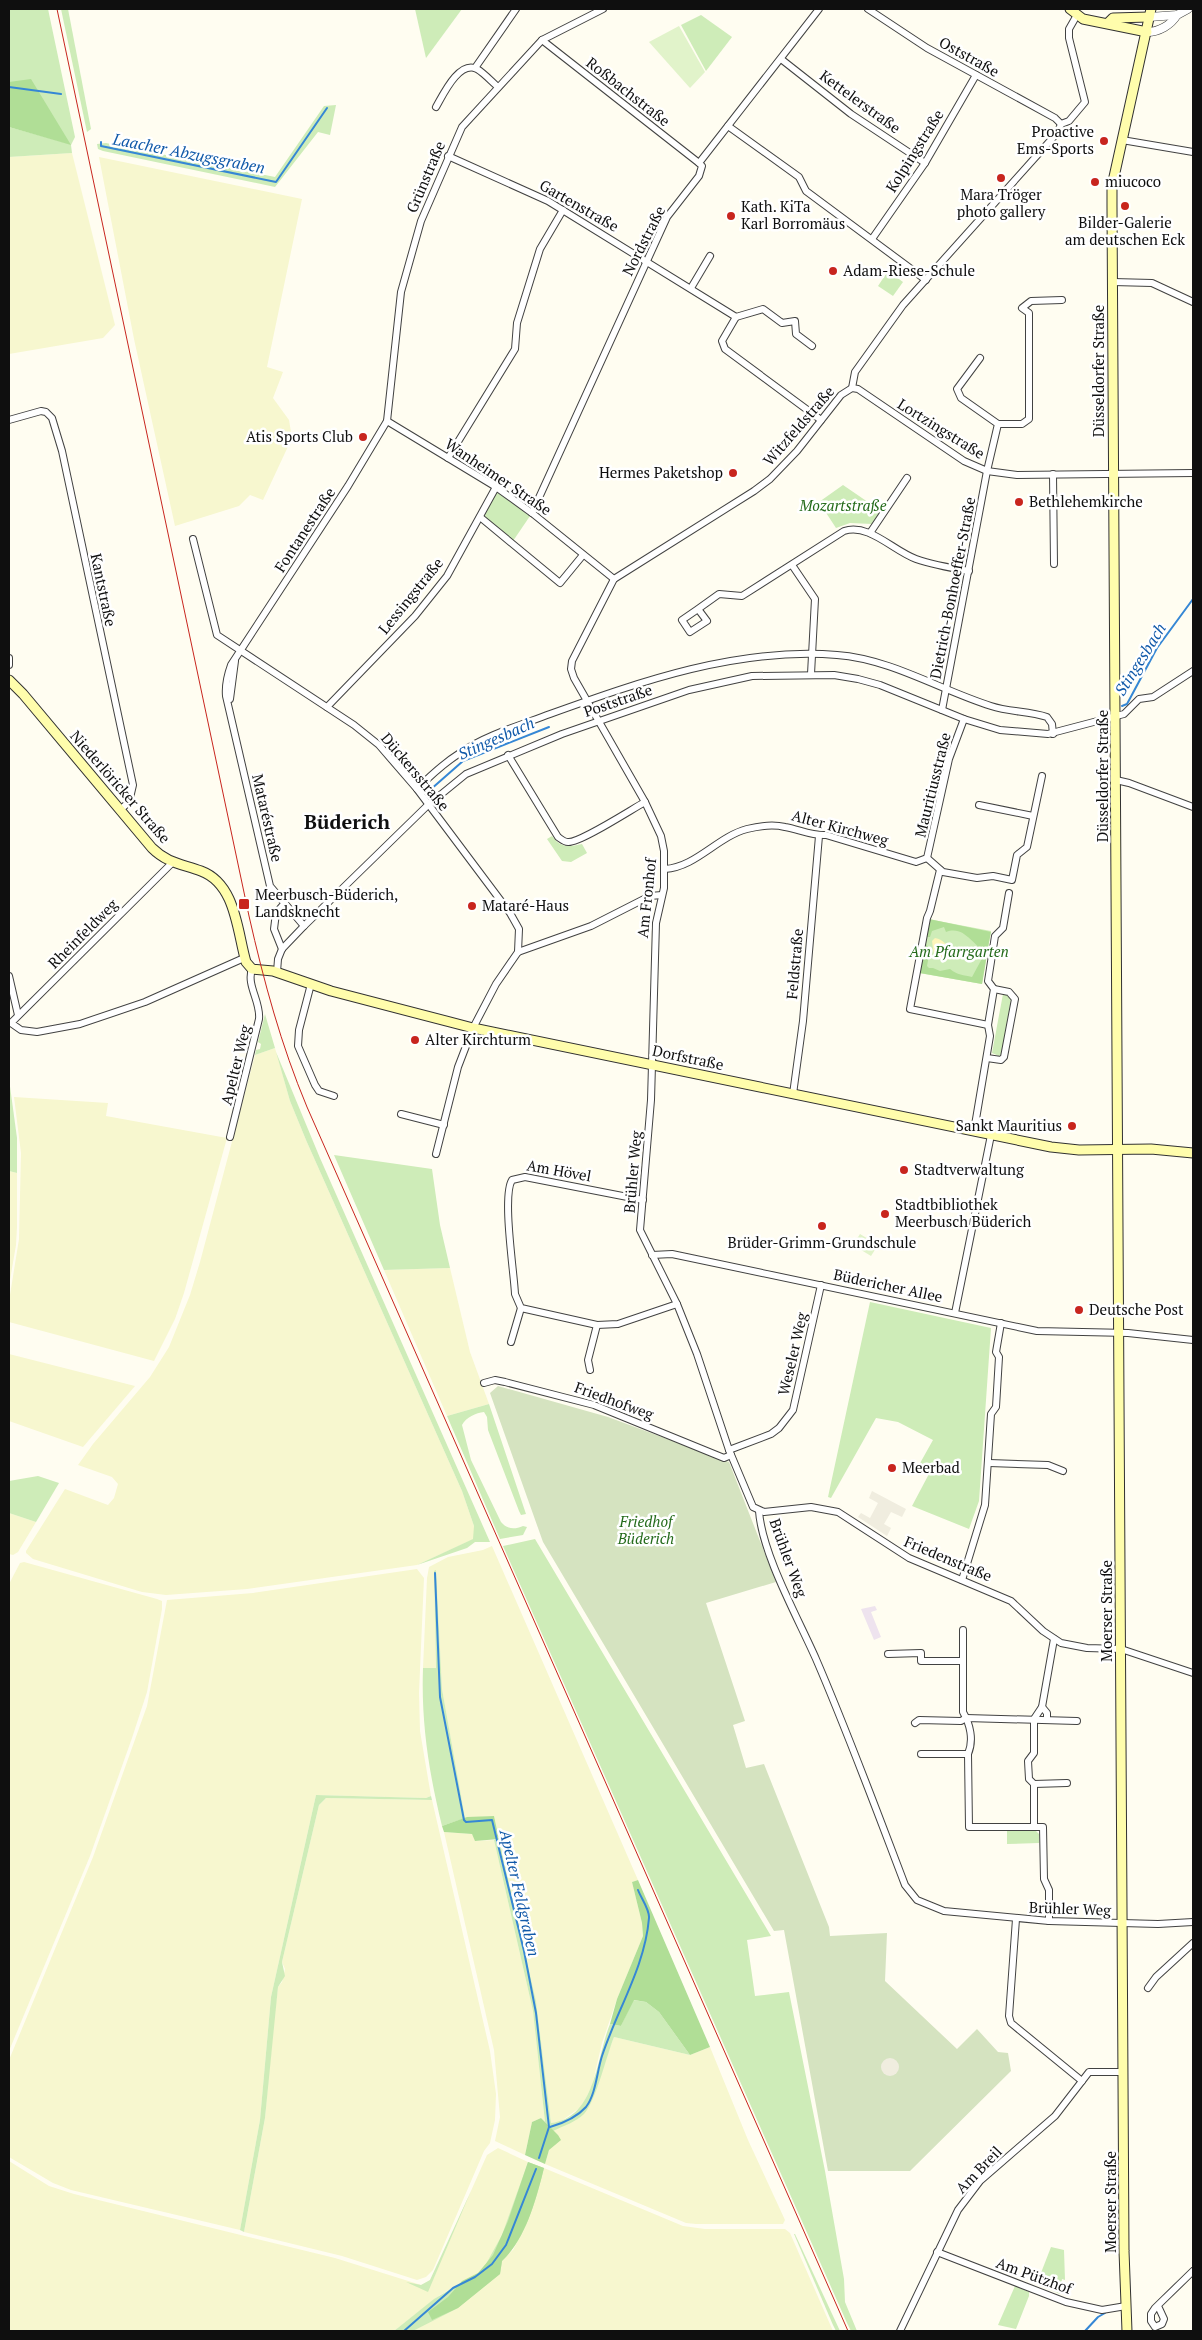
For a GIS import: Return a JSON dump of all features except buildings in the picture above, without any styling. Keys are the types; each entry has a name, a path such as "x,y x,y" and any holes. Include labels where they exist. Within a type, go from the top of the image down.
{"main road":[{"path":"1073,12 1083,19 1108,22 1114,26 1147,32"},
{"path":"1108,22 1113,18 1150,13"},
{"name":"Düsseldorfer Straße","path":"1118,1149 1112,186 1150,13"},
{"name":"Niederlöricker Straße","path":"9,680 152,848 172,863 203,872 223,887 231,902 244,958 247,965 255,969"},
{"name":"Dorfstraße","path":"255,969 277,972 311,984 473,1028 992,1135 1072,1150 1118,1149 1193,1153"},
{"name":"Moerser Straße","path":"1118,1149 1127,2331"}],"street":[{"path":"475,68 516,9"},
{"name":"Grünstraße","path":"387,421 402,292 420,221 462,126 542,40 603,9"},
{"name":"Nordstraße","path":"532,513 667,217 699,176 702,166 699,163 819,9"},
{"name":"Oststraße","path":"868,9 927,48 1050,115 1061,124"},
{"path":"1147,32 1162,28 1188,9"},
{"path":"1061,124 1069,120 1085,102 1069,38 1073,12"},
{"path":"1150,13 1178,15"},
{"name":"Roßbachstraße","path":"542,40 699,163"},
{"name":"Kettelerstraße","path":"781,59 851,114 925,163"},
{"path":"436,107 456,75 466,68 475,68 498,87"},
{"name":"Kolpingstraße","path":"872,239 925,163 976,75"},
{"name":"Witzfeldstraße","path":"614,579 754,491 784,465 841,395 852,388 855,372 903,305 1058,132 1061,124"},
{"path":"728,126 799,177 806,191 926,280"},
{"path":"1122,140 1193,152"},
{"name":"Gartenstraße","path":"448,156 548,201 736,317"},
{"path":"448,458 515,349 517,322 540,249 563,210"},
{"path":"691,288 710,256"},
{"path":"1113,282 1152,283 1193,302"},
{"path":"980,358 957,389 961,398 998,424 1022,424 1029,419 1029,313 1022,308 1031,300 1062,300"},
{"path":"812,346 796,334 795,321 782,323 763,309 736,317 722,341 725,349 821,420"},
{"name":"Lortzingstraße","path":"852,388 858,389 964,461 987,471 1002,474 1193,473"},
{"name":"Kantstraße","path":"9,420 41,411 46,412 52,418 62,451 133,785 130,802 120,810"},
{"name":"Wanheimer Straße","path":"387,421 496,487 532,513 614,579"},
{"name":"Fontanestraße","path":"242,650 348,486 387,421"},
{"name":"Dietrich-Bonhoeffer-Straße","path":"942,710 987,471 998,424"},
{"path":"1053,474 1054,564"},
{"path":"870,533 907,478"},
{"name":"Lessingstraße","path":"327,707 415,616 447,576 496,487"},
{"path":"480,517 560,583 583,554"},
{"path":"698,608 719,594 742,596 844,531 854,528 870,533 914,558 969,571"},
{"path":"193,539 217,635 242,650"},
{"path":"792,564 815,599 811,674"},
{"path":"598,721 574,678 572,661 614,579"},
{"name":"Mataréstraße","path":"242,650 236,661 231,665 225,685 229,704 270,886 304,926"},
{"name":"Dückersstraße","path":"242,650 354,725 379,745 417,789 510,913 519,929 518,952"},
{"name":"Poststraße","path":"417,789 436,771 461,752 481,742 586,701 686,669 755,658 838,655 865,659 992,706 1047,717 1052,724 1053,734"},
{"path":"9,658 9,665"},
{"name":"Poststraße","path":"282,948 428,805 466,774 508,755 688,690 752,676 811,674 858,679 964,719 1000,730 1053,734 1116,717 1134,707 1139,699 1153,697 1193,671"},
{"name":"Mauritiusstraße","path":"927,858 949,759 964,719"},
{"name":"Am Fronhof","path":"598,721 645,802 661,836 665,869 656,923 651,1064"},
{"path":"508,755 558,837 563,841 570,843 584,837 645,802"},
{"path":"927,858 940,870 977,878 993,876 1012,880 1016,855 1027,847 1042,776"},
{"path":"1116,780 1193,807"},
{"path":"979,806 1033,816"},
{"name":"Alter Kirchweg","path":"665,869 681,867 744,830 763,826 783,826 819,836 826,835 916,862 927,858"},
{"name":"Feldstraße","path":"793,1094 802,1030 819,836"},
{"name":"Rheinfeldweg","path":"172,863 11,1023 21,1030 37,1032 80,1024 145,1002 244,958"},
{"path":"940,870 930,911 926,918 910,1010 988,1025"},
{"path":"987,1058 1001,1060 1004,1057 1014,999 1009,992 994,989 988,982 995,936 1003,928 1009,893"},
{"path":"436,1154 458,1067 473,1028 496,984 518,952 591,926 650,896 662,895"},
{"path":"277,972 278,959 282,948 274,929 276,913 284,904"},
{"name":"Apelter Weg","path":"230,1137 260,1019 250,978 255,969"},
{"path":"9,976 12,1001 18,1015"},
{"path":"311,984 299,1030 298,1046 315,1085 320,1091 334,1096"},
{"path":"974,1131 987,1058 990,1036 988,1025 994,989"},
{"name":"Brühler Weg","path":"651,1064 652,1100 640,1230 677,1304 697,1354 730,1453 750,1503 759,1511 760,1527 817,1661 908,1890 917,1900 944,1911 1049,1921 1193,1922"},
{"path":"401,1114 444,1125"},
{"path":"955,1313 992,1135"},
{"name":"Am Hövel","path":"521,1308 515,1294 508,1202 509,1185 512,1180 525,1177 643,1200"},
{"name":"Büdericher Allee","path":"652,1255 672,1254 1000,1323 1053,1332 1120,1333 1193,1340"},
{"name":"Weseler Weg","path":"730,1453 780,1428 793,1410 822,1286"},
{"path":"511,1342 521,1308 597,1325 618,1324 677,1304"},
{"path":"962,1580 985,1505 991,1414 996,1407 999,1357 996,1352 1000,1323"},
{"path":"590,1370 588,1360 597,1325"},
{"name":"Friedhofweg","path":"484,1383 495,1380 594,1405 724,1458 730,1453"},
{"path":"989,1463 1048,1465 1063,1471"},
{"name":"Friedenstraße","path":"759,1511 811,1507 827,1509 851,1520 903,1555 1011,1601 1025,1612 1037,1626 1054,1638 1072,1646 1121,1649 1193,1673"},
{"path":"964,1630 962,1712 970,1723 970,1749 968,1754 969,1827 1043,1827 1044,1879 1048,1890 1049,1921"},
{"path":"1034,1827 1034,1784 1029,1779 1028,1761 1034,1753 1034,1719 1042,1707 1054,1638"},
{"path":"888,1654 921,1653 921,1661 963,1661"},
{"path":"1042,1707 1048,1712 1047,1719"},
{"path":"915,1723 919,1720 960,1721 966,1718 1077,1721"},
{"path":"920,1754 968,1754"},
{"path":"1034,1784 1068,1783"},
{"name":"Brühler Weg","path":"1016,1919 1009,2016 1011,2023 1082,2081"},
{"path":"1148,1988 1193,1943"},
{"name":"Am Breil","path":"900,2331 958,2210 980,2182 1055,2116 1089,2072 1124,2072"},
{"name":"Am Pützhof","path":"937,2252 1066,2302 1102,2310 1126,2306"},
{"path":"1158,2306 1193,2271"}],"shaded area":[{"path":"872,1491 906,1509 902,1517 891,1512 884,1524 891,1528 887,1536 858,1517 861,1513 870,1518 878,1503 869,1498"},
{"path":"875,1606 877,1610 871,1612 881,1637 874,1640 861,1609"},
{"path":"890,2058 896,2061 899,2067 896,2073 890,2076 884,2073 881,2067 884,2061"}],"green space":[{"path":"9,9 48,9 75,137 71,145 72,153 9,157 9,127 70,144 14,83 9,82"},
{"path":"61,9 68,9 91,129 87,132"},
{"path":"415,9 462,9 426,58"},
{"path":"701,15 732,37 706,71 681,25"},
{"path":"679,26 705,72 690,88 649,42"},
{"path":"31,79 71,145 9,127 9,82"},
{"path":"336,105 330,135 318,132 275,187 103,151 98,149 97,144 106,143 275,177 324,106"},
{"path":"72,153 115,325 103,338 9,354 9,157"},
{"path":"99,157 302,199 267,367 283,372 273,398 289,420 292,438 263,500 250,495 239,506 175,526 134,339"},
{"path":"888,271 903,282 893,296 878,286"},
{"name":"Mozartstraße","path":"843,485 881,511 872,524 850,523 836,528 819,502"},
{"path":"497,492 530,516 513,541 483,517"},
{"path":"552,836 565,846 582,844 587,853 571,862 562,861 547,839"},
{"name":"Am Pfarrgarten","path":"928,919 991,931 982,984 919,973"},
{"path":"929,919 991,932 987,952 958,931 946,932 944,927 932,931 930,937 926,937"},
{"path":"925,943 930,949 927,966 929,968 940,971 950,969 958,974 972,977 985,953 987,954 982,984 920,973"},
{"path":"1003,994 1008,995 1011,999 1002,1054 999,1056 992,1053"},
{"path":"265,1014 275,1048 255,1055 256,1050 260,1049 261,1044 258,1042"},
{"path":"275,1048 290,1101 306,1140 462,1491 474,1526 474,1539 417,1565 247,1589 166,1595 142,1592 33,1559 26,1551 65,1489 108,1505 114,1498 118,1484 112,1477 78,1465 93,1444 150,1377 169,1347 190,1295 200,1262 255,1055"},
{"path":"276,1052 320,1158 490,1542 475,1542 467,1548 417,1565 473,1539 474,1526 462,1491 306,1140 290,1101"},
{"path":"9,1079 17,1138 17,1173 9,1171"},
{"path":"14,1097 108,1103 106,1116 227,1138 184,1293 175,1319 154,1361 9,1322 9,1301 19,1239 21,1153"},
{"path":"334,1155 432,1169 440,1225 450,1268 384,1270"},
{"path":"9,1171 17,1173 17,1227 9,1286"},
{"path":"860,1234 878,1245 871,1256 853,1245"},
{"path":"450,1268 470,1352 489,1404 447,1416 384,1270"},
{"path":"870,1302 991,1328 979,1501 969,1529 912,1506 930,1472 919,1465 933,1440 898,1422 876,1418 831,1498 828,1497"},
{"path":"9,1354 135,1386 83,1447 9,1421"},
{"name":"Friedhof Büderich","path":"498,1386 608,1417 729,1462 776,1582 706,1603 745,1721 733,1725 746,1768 764,1764 829,1927 830,1936 887,1933 885,1981 957,2049 977,2029 998,2052 1008,2053 1011,2071 910,2171 828,2171 784,1930 774,1931 543,1542 490,1393"},
{"path":"489,1404 526,1514 521,1515 519,1511 488,1430 487,1417 484,1412 472,1416 462,1425 471,1460 501,1522 511,1528 527,1527 523,1535 500,1539 447,1416"},
{"path":"38,1476 59,1483 36,1522 9,1513 9,1481"},
{"path":"9,1513 36,1522 18,1552 13,1555 9,1554"},
{"path":"535,1539 771,1936 747,1940 755,1996 789,1992 825,2171 844,2279 845,2302 857,2331 851,2331 847,2323 503,1546"},
{"path":"492,1546 638,1880 632,1882 642,1923 643,1936 617,1999 602,2043 592,2086 582,2106 560,2122 551,2123 536,2001 494,1816 465,1818 442,1689 436,1571 434,1571 436,1669 423,1668 429,1567 448,1557 483,1550"},
{"path":"24,1562 157,1599 162,1601 162,1609 147,1692 132,1738 90,1856 9,2051 9,1584 20,1563"},
{"path":"417,1569 424,1578 419,1693 420,1731 431,1796 426,1798 316,1795 271,1997 260,2120 240,2230 71,2190 53,2183 9,2157 9,2060 93,1857 147,1706 167,1600 253,1593"},
{"path":"436,1570 442,1689 465,1818 442,1826 433,1787 423,1708 423,1668 436,1668 434,1571"},
{"path":"316,1795 426,1798 431,1796 432,1800 326,1798 319,1805 282,1962 285,1976 278,1987 265,2118 244,2232 240,2230 260,2120 271,1997"},
{"path":"326,1798 432,1800 490,2051 496,2094 495,2120 490,2143 484,2151 433,2270 426,2277 417,2280 342,2256 244,2232 265,2118 278,1987 282,1982 285,1969 282,1962 319,1805"},
{"path":"494,1816 499,1839 475,1841 472,1834 444,1832 442,1826 467,1817"},
{"path":"1007,1831 1036,1831 1039,1834 1039,1843 1007,1844"},
{"path":"444,1832 472,1834 476,1841 494,1840 533,2011 545,2122 541,2118 532,2122 525,2155 495,2141 500,2117 494,2050"},
{"path":"499,1839 536,2001 551,2123 566,2119 577,2110 586,2098 597,2069 610,2024 621,2026 633,2000 646,2002 659,2012 690,2055 614,2037 597,2089 588,2108 577,2119 553,2131 545,2122 533,2011 494,1840"},
{"path":"638,1880 710,2047 690,2055 659,2012 646,2002 634,2000 621,2026 610,2024 617,1999 643,1936 642,1923 632,1882"},
{"path":"614,2037 690,2055 710,2047 748,2140 785,2220 783,2224 686,2223 545,2164 549,2150 558,2135 553,2131 583,2114"},
{"path":"541,2118 561,2140 549,2150 545,2164 525,2155 532,2122"},
{"path":"498,2148 528,2162 508,2221 493,2255 478,2273 440,2295 394,2331 9,2331 9,2161 49,2186 74,2194 335,2258 421,2285 428,2283 434,2274 487,2155"},
{"path":"528,2162 544,2168 529,2218 518,2241 502,2261 500,2274 458,2308 413,2331 394,2331 434,2299 478,2273 486,2264 502,2235"},
{"path":"528,2162 544,2168 529,2218 518,2241 502,2261 500,2274 458,2308 432,2320 428,2312 448,2297 462,2281 478,2273 493,2255 508,2221"},
{"path":"544,2168 683,2226 705,2229 785,2229 790,2233 833,2331 413,2331 432,2320 513,2250 524,2228"},
{"path":"471,2191 428,2292 406,2282 421,2285 430,2280"},
{"path":"794,2234 840,2331 836,2331 833,2325"},
{"path":"1051,2247 1064,2250 1065,2280 1062,2279 1060,2294 1041,2286 1044,2280 1039,2278"},
{"path":"1015,2286 1029,2292 1016,2329 998,2325"}],"sand":[{"path":"935,938 944,942 948,947 951,956 947,960 934,955 932,941"}],"waterway":[{"name":"Laacher Abzugsgraben","path":"9,87 61,94"},
{"name":"Laacher Abzugsgraben","path":"101,142 101,146 276,182 327,108"},
{"name":"Stingesbach","path":"1122,706 1127,704 1157,648 1193,599"},
{"name":"Stingesbach","path":"430,790 463,761 549,727"},
{"name":"Apelter Feldgraben","path":"435,1573 440,1697 464,1820 466,1822 492,1820 524,1951 536,2013 549,2127 539,2158"},
{"name":"Apelter Feldgraben","path":"550,2127 574,2117 586,2107 592,2096 602,2056 642,1954 649,1915 638,1890"},
{"name":"Apelter Feldgraben","path":"404,2331 453,2288 475,2277 492,2264 506,2245 536,2169"},
{"path":"1085,2331 1098,2317 1105,2313"}],"tram line":[{"path":"57,9 249,916 281,1037 307,1107 848,2331"}],"place":[{"name":"Proactive Ems-Sports","path":"1104,141"},
{"name":"Mara Tröger photo gallery","path":"1001,178"},
{"name":"miucoco","path":"1095,182"},
{"name":"Bilder-Galerie am deutschen Eck","path":"1125,206"},
{"name":"Kath. KiTa Karl Borromäus","path":"731,216"},
{"name":"Adam-Riese-Schule","path":"833,271"},
{"name":"Atis Sports Club","path":"363,437"},
{"name":"Hermes Paketshop","path":"733,473"},
{"name":"Bethlehemkirche","path":"1019,502"},
{"name":"Meerbusch-Büderich, Landsknecht","path":"244,904"},
{"name":"Mataré-Haus","path":"472,906"},
{"name":"Alter Kirchturm","path":"415,1040"},
{"name":"Sankt Mauritius","path":"1072,1126"},
{"name":"Stadtverwaltung","path":"904,1170"},
{"name":"Stadtbibliothek Meerbusch Büderich","path":"885,1214"},
{"name":"Brüder-Grimm-Grundschule","path":"822,1226"},
{"name":"Deutsche Post","path":"1079,1310"},
{"name":"Meerbad","path":"892,1468"}],"district":[{"name":"Büderich","path":"347,822"}]}
